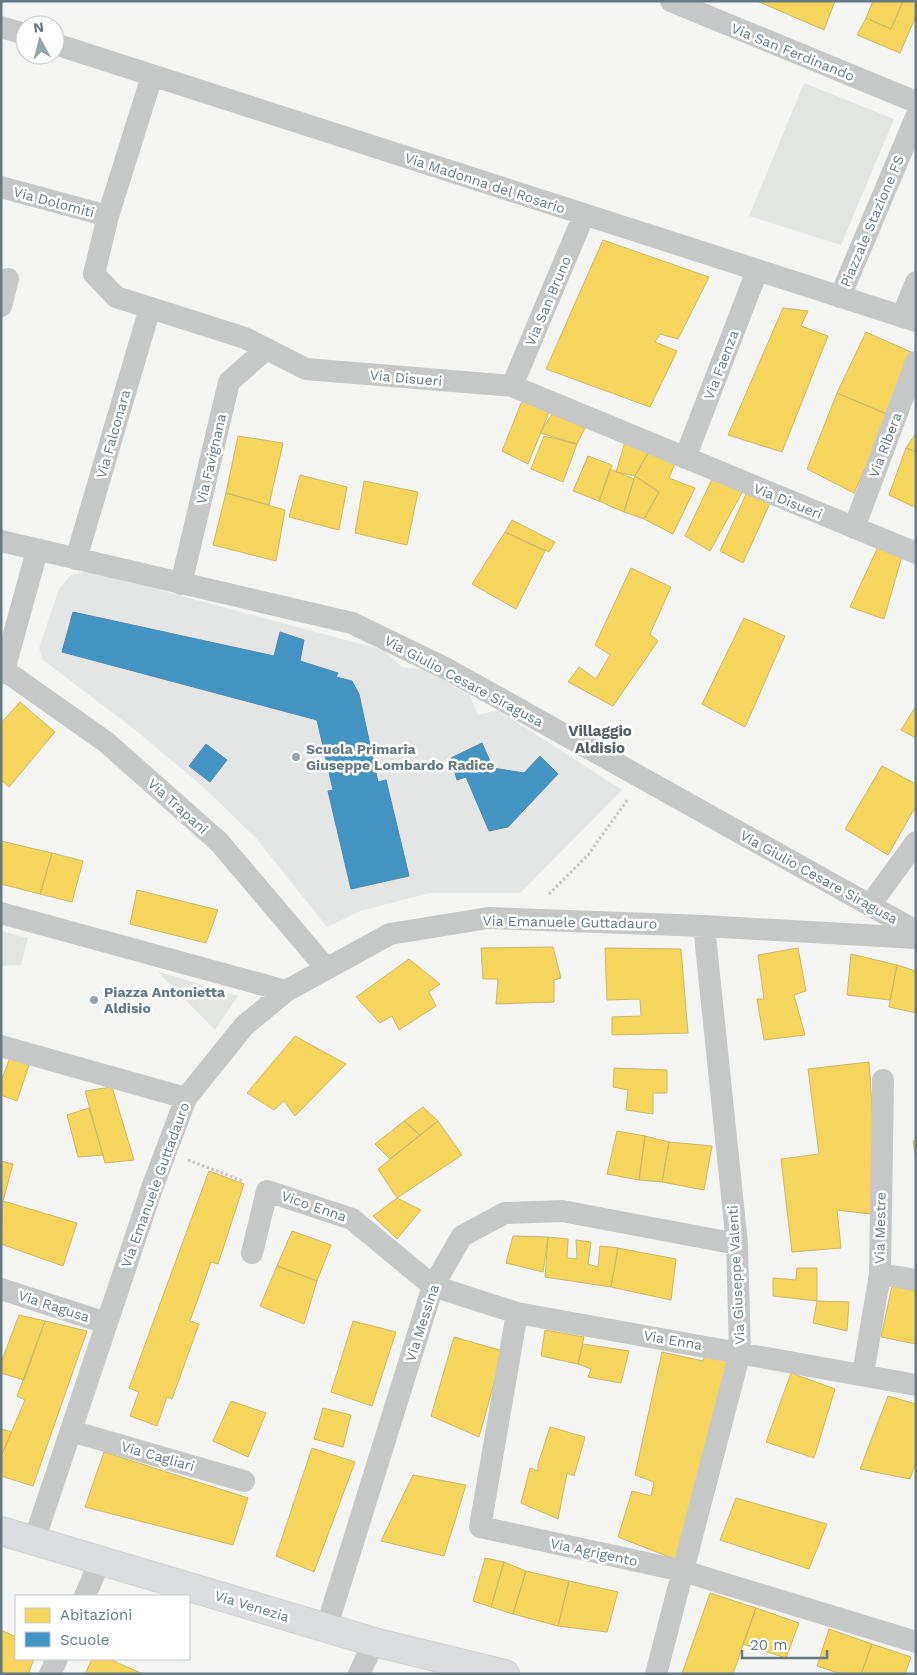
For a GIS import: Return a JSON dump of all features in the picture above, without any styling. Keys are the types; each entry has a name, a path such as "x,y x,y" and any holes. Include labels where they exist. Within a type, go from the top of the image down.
{"main road":[{"name":"Via Venezia","path":"1,1531 374,1642 505,1674"}],"street":[{"name":"Via San Ferdinando","path":"671,1 916,102"},
{"path":"1,27 15,31"},
{"name":"Via Madonna del Rosario","path":"65,47 909,319"},
{"name":"Via Disueri","path":"152,76 108,216 94,274 116,297 245,338 306,370 512,386 916,553"},
{"name":"Piazzale Stazione FS","path":"840,297 916,117"},
{"name":"Via Dolomiti","path":"1,187 108,216"},
{"name":"Via San Bruno","path":"512,386 584,215"},
{"name":"Via Faenza","path":"684,458 758,271"},
{"path":"1,306 8,279"},
{"path":"909,319 916,282"},
{"name":"Via Falconara","path":"76,560 150,308"},
{"name":"Via Favignana","path":"181,584 229,382 266,349"},
{"name":"Via Ribera","path":"854,528 916,362"},
{"name":"Via Giulio Cesare Siragusa","path":"1,541 352,624 447,669 916,931"},
{"path":"3,672 37,550"},
{"name":"Via Trapani","path":"3,672 106,742 219,842 326,968"},
{"path":"870,905 916,842"},
{"path":"1,913 286,991"},
{"name":"Via Emanuele Guttadauro","path":"34,1541 106,1323 186,1098 244,1026 286,991 390,934 488,918 704,926 916,938"},
{"name":"Via Giuseppe Valenti","path":"656,1674 740,1352 737,1244 704,926"},
{"path":"1,1046 186,1098"},
{"name":"Via Mestre","path":"863,1374 880,1274 883,1080"},
{"name":"Vico Enna","path":"252,1253 267,1191 352,1219 432,1286"},
{"name":"Via Messina","path":"326,1628 432,1286 462,1236 505,1213 562,1211 737,1244"},
{"path":"880,1274 916,1280"},
{"name":"Via Enna","path":"432,1286 517,1313 916,1385"},
{"name":"Via Ragusa","path":"1,1289 106,1323"},
{"name":"Via Agrigento","path":"517,1313 480,1526 683,1571 916,1642"},
{"name":"Via Cagliari","path":"71,1431 244,1480"},
{"path":"85,1595 100,1561"},
{"path":"359,1674 374,1642"},
{"path":"50,1674 57,1660"}],"path":[{"path":"525,919 588,854 630,795 639,776"},
{"path":"166,1152 267,1191"}],"shaded area":[{"path":"804,83 894,119 841,245 749,216"},
{"name":"Scuola Primaria Giuseppe Lombardo Radice","path":"92,572 383,650 402,667 427,670 470,696 478,715 498,710 622,790 520,893 429,893 360,911 327,927 256,838 201,785 134,729 43,660 39,648 59,589 71,575"},
{"path":"1,931 28,938 21,965 1,966"},
{"path":"157,971 238,996 215,1030"}],"building: Abitazioni":[{"path":"757,1 835,1 824,30"},
{"path":"873,1 903,1 891,29 866,18"},
{"path":"903,1 916,1 916,16 900,53 857,35 866,18 891,29"},
{"path":"603,240 709,277 678,339 660,334 655,342 677,351 650,407 546,369"},
{"path":"783,308 808,311 801,326 828,336 782,452 728,435"},
{"path":"866,332 913,353 889,415 837,393"},
{"path":"837,393 889,415 854,493 807,469"},
{"path":"522,401 550,410 528,464 502,451"},
{"path":"552,414 585,428 577,444 540,433"},
{"path":"916,433 916,452 906,448"},
{"path":"238,436 283,443 269,505 226,493"},
{"path":"544,436 577,444 563,482 531,469"},
{"path":"625,442 648,453 635,476 616,472"},
{"path":"906,448 916,452 916,508 889,495"},
{"path":"648,453 676,461 669,478 695,488 673,534 644,519 659,492 635,476"},
{"path":"588,456 612,465 599,501 573,491"},
{"path":"610,469 634,479 624,512 599,501"},
{"path":"300,475 347,487 339,530 289,517"},
{"path":"714,475 744,489 710,551 685,536"},
{"path":"635,476 659,492 644,519 624,512"},
{"path":"364,481 418,492 407,545 355,533"},
{"path":"747,492 771,501 743,563 720,551"},
{"path":"226,493 285,510 276,561 213,545"},
{"path":"512,520 555,542 549,552 505,532"},
{"path":"505,532 545,551 516,609 472,584"},
{"path":"878,547 902,556 884,619 850,607"},
{"path":"631,568 671,587 650,634 658,641 613,706 568,682 579,667 596,679 610,655 595,645"},
{"path":"744,618 785,636 745,727 702,704"},
{"path":"20,702 55,732 9,787 1,780 1,723"},
{"path":"916,706 916,738 901,730"},
{"path":"882,766 916,784 916,806 888,855 845,829"},
{"path":"1,841 52,853 40,894 1,884"},
{"path":"52,853 83,861 72,902 40,894"},
{"path":"137,890 218,910 206,943 130,924"},
{"path":"553,947 561,978 554,980 554,1002 496,1004 498,979 483,979 481,948"},
{"path":"605,948 681,949 688,1033 612,1035 612,1017 641,1016 640,999 607,1000"},
{"path":"798,948 806,991 794,995 805,1035 764,1040 757,999 764,999 758,955"},
{"path":"851,954 897,965 890,1000 847,995"},
{"path":"409,959 440,984 429,992 436,1006 399,1030 392,1016 380,1023 356,997"},
{"path":"897,965 916,971 916,1013 889,1007"},
{"path":"295,1036 346,1064 295,1116 284,1101 274,1110 247,1093"},
{"path":"11,1055 30,1062 17,1101 1,1095 1,1081"},
{"path":"869,1062 879,1215 837,1210 841,1248 792,1252 781,1159 819,1154 808,1069"},
{"path":"614,1068 667,1070 667,1093 653,1093 653,1114 626,1110 628,1090 613,1087"},
{"path":"112,1087 134,1160 105,1163 85,1091"},
{"path":"423,1107 438,1121 420,1135 404,1121"},
{"path":"89,1108 103,1155 78,1157 67,1115"},
{"path":"404,1121 420,1135 390,1159 375,1144"},
{"path":"438,1121 462,1155 397,1198 378,1169"},
{"path":"617,1131 645,1136 639,1180 607,1174"},
{"path":"645,1136 669,1142 662,1182 639,1180"},
{"path":"916,1140 916,1161 913,1141"},
{"path":"669,1142 712,1146 704,1190 662,1182"},
{"path":"1,1161 13,1164 3,1201 1,1200"},
{"path":"209,1171 244,1184 218,1264 211,1262 190,1321 199,1324 172,1399 167,1397 157,1426 130,1416 139,1392 129,1388"},
{"path":"397,1198 421,1210 397,1239 373,1216"},
{"path":"3,1201 77,1223 63,1266 1,1244"},
{"path":"292,1231 331,1245 317,1281 277,1266"},
{"path":"513,1236 548,1237 543,1272 506,1263"},
{"path":"548,1237 568,1239 567,1258 577,1259 576,1240 591,1242 588,1264 598,1267 600,1246 618,1248 611,1287 545,1277"},
{"path":"618,1248 676,1259 671,1300 611,1287"},
{"path":"277,1266 317,1281 304,1324 260,1306"},
{"path":"797,1268 817,1268 817,1301 773,1296 773,1278 796,1280"},
{"path":"892,1286 916,1291 916,1344 881,1337"},
{"path":"817,1301 849,1302 847,1331 813,1323"},
{"path":"19,1315 45,1321 24,1380 1,1373 1,1363"},
{"path":"45,1321 87,1331 33,1486 1,1476 1,1456 25,1400 17,1396"},
{"path":"353,1321 396,1332 372,1406 331,1392"},
{"path":"545,1330 584,1337 578,1364 541,1356"},
{"path":"454,1337 503,1351 479,1437 431,1416"},
{"path":"583,1344 629,1351 621,1383 588,1377 591,1369 578,1364"},
{"path":"662,1352 703,1361 706,1353 730,1360 677,1560 618,1537 632,1491 651,1496 654,1482 635,1475"},
{"path":"791,1373 835,1389 814,1458 766,1442"},
{"path":"888,1396 916,1404 916,1462 910,1479 860,1469"},
{"path":"231,1401 266,1413 248,1457 213,1441"},
{"path":"323,1408 351,1415 343,1447 314,1439"},
{"path":"550,1427 585,1437 574,1476 567,1473 558,1519 521,1503 530,1468 538,1471 538,1464"},
{"path":"1,1429 12,1432 1,1456"},
{"path":"312,1448 355,1462 314,1572 276,1556"},
{"path":"104,1452 248,1498 233,1545 85,1507"},
{"path":"413,1475 466,1485 444,1556 381,1541"},
{"path":"736,1498 827,1524 809,1569 720,1540"},
{"path":"485,1558 504,1562 491,1607 473,1601"},
{"path":"504,1562 526,1571 513,1614 491,1607"},
{"path":"526,1571 569,1581 558,1626 513,1614"},
{"path":"569,1581 618,1592 607,1632 558,1626"},
{"path":"710,1593 756,1608 733,1674 682,1674"},
{"path":"756,1608 799,1623 786,1658 743,1644"},
{"path":"829,1629 872,1644 861,1674 841,1674 817,1666"},
{"path":"1,1630 15,1637 15,1660 34,1660 28,1674 1,1674"},
{"path":"872,1644 911,1657 905,1674 861,1674"},
{"path":"92,1660 111,1660 143,1674 85,1674"}],"building: Scuole":[{"path":"73,612 274,656 280,632 304,640 300,661 338,673 336,677 352,681 359,694 378,782 386,780 409,876 351,889 328,791 333,790 317,720 62,652"},
{"path":"482,743 493,768 524,773 540,756 558,774 508,827 489,831 466,777 457,780 451,758"},
{"path":"206,744 227,760 210,782 189,766"}],"place":[{"name":"Scuola Primaria Giuseppe Lombardo Radice","path":"296,757"},
{"name":"Piazza Antonietta Aldisio","path":"94,1000"}],"district":[{"name":"Villaggio Aldisio","path":"600,740"}]}
